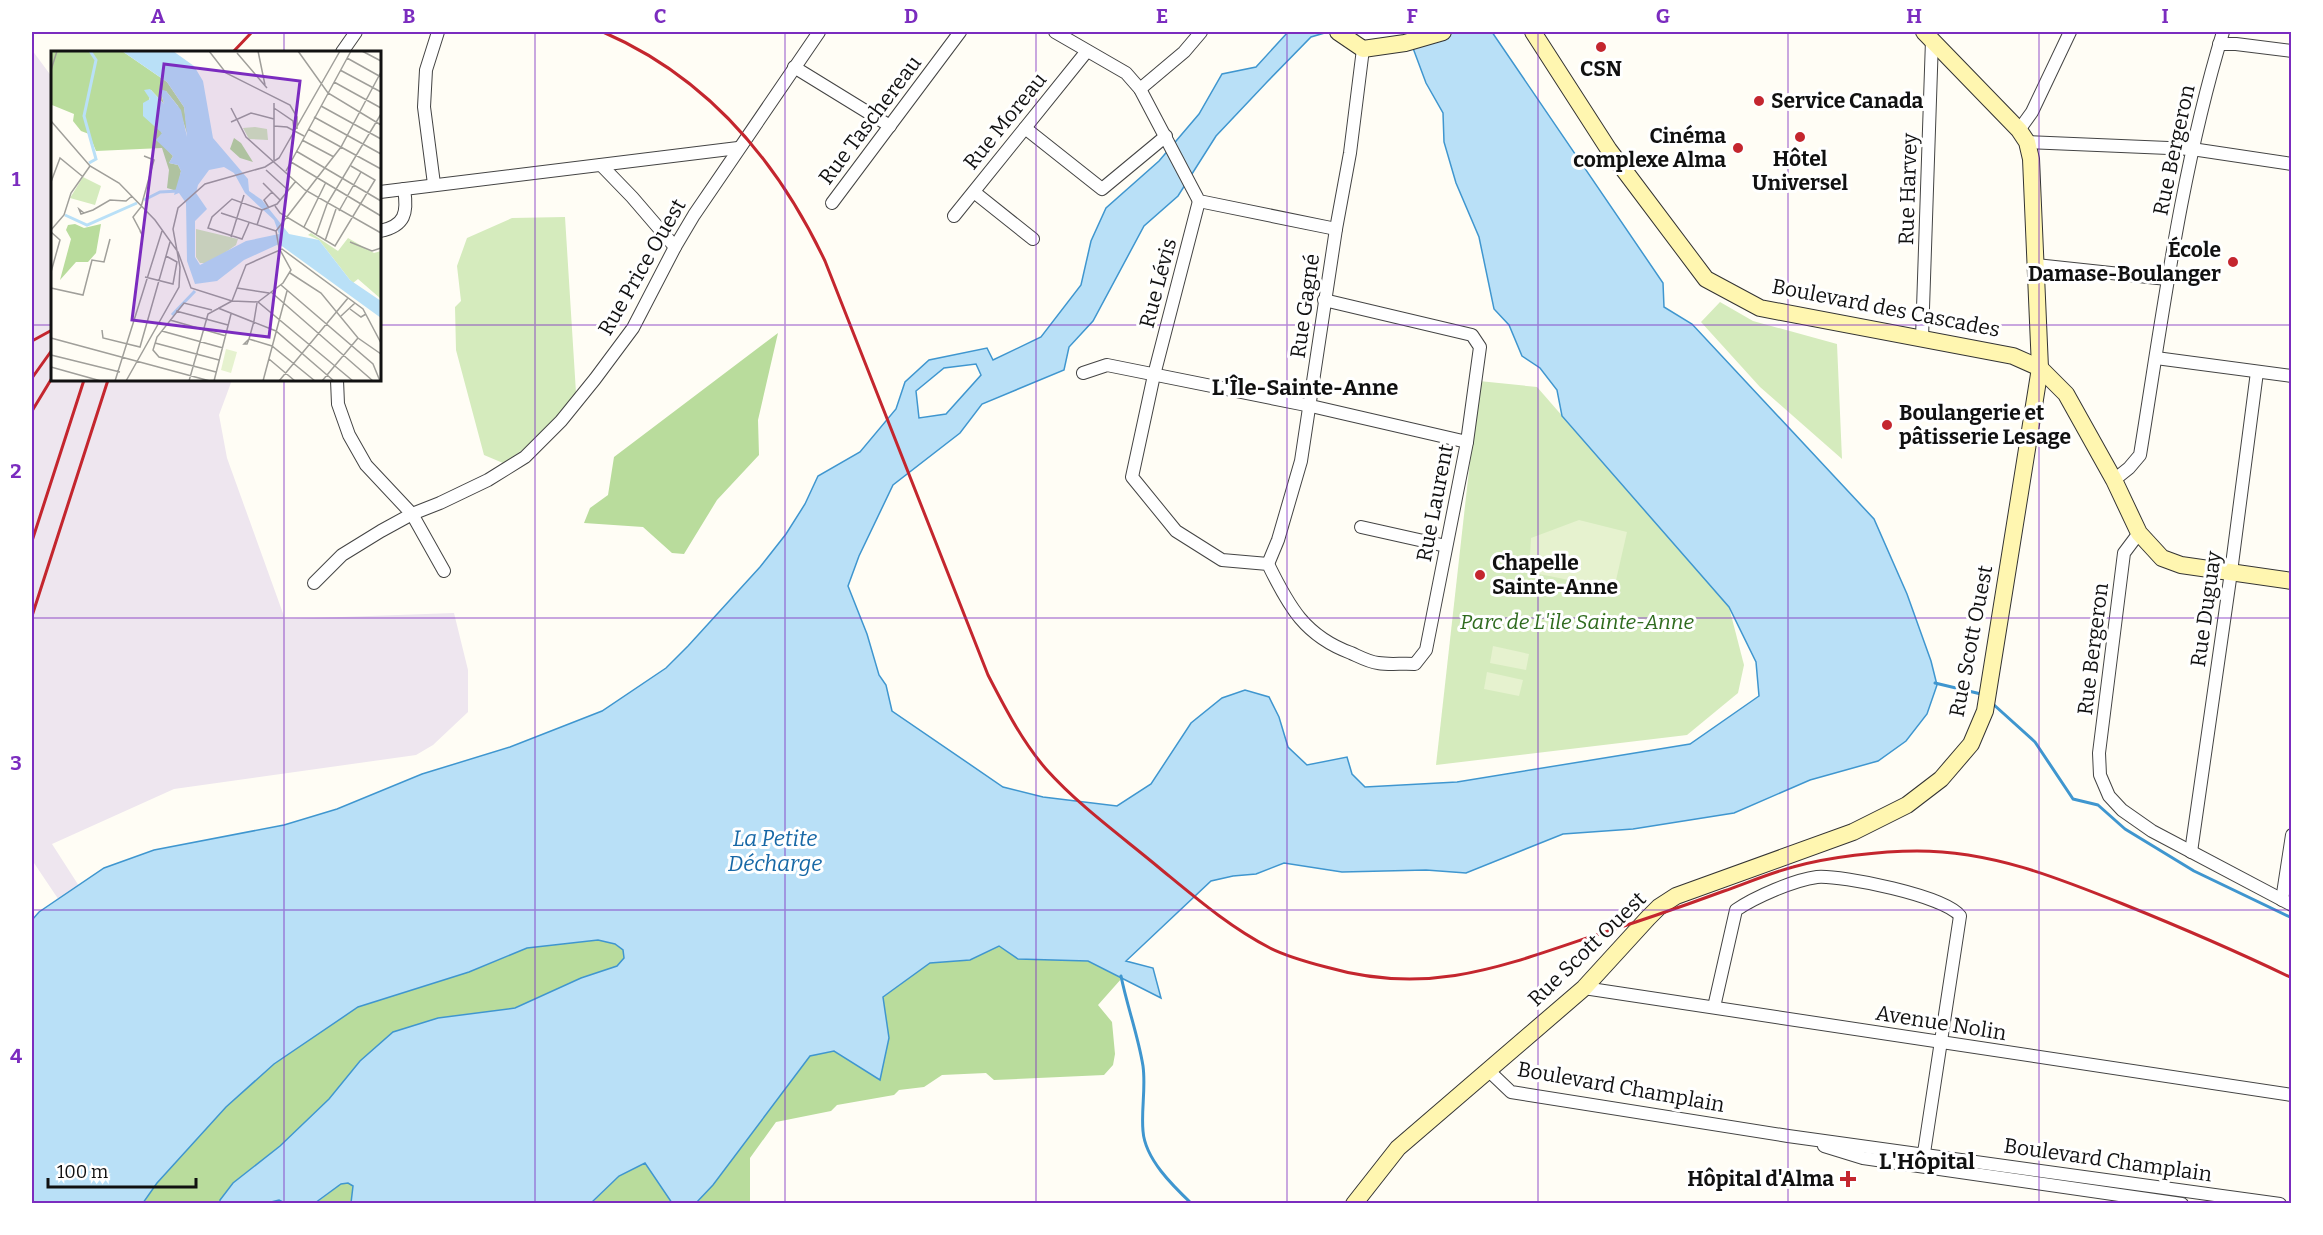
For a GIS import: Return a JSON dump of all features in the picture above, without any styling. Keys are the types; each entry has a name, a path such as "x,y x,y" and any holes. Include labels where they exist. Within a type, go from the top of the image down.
{"street":[{"path":"343,51 356,32"},
{"path":"434,184 424,107 426,70 438,32"},
{"name":"Rue Price Ouest","path":"314,583 342,555 412,514 488,480 525,457 561,421 633,328 675,247 738,148 819,32"},
{"name":"Rue Taschereau","path":"832,203 960,32"},
{"path":"1055,32 1126,72 1140,89 1199,201 1335,229"},
{"path":"1140,89 1184,52 1201,32"},
{"path":"1351,40 1405,43 1443,32"},
{"name":"Boulevard des Cascades","path":"1533,32 1609,150 1706,279 1761,308 2013,356 2040,368"},
{"path":"2023,136 2070,32"},
{"path":"1928,36 2023,136 2192,149 2292,164"},
{"name":"Rue Harvey","path":"1922,339 1928,36"},
{"path":"2221,38 2236,44 2292,51"},
{"name":"Rue Bergeron","path":"2114,480 2140,455 2167,279 2192,149 2221,38"},
{"name":"Rue Gagné","path":"1268,564 1278,540 1301,461 1311,406 1324,300 1350,153 1351,40"},
{"name":"Rue Moreau","path":"954,216 1087,51"},
{"path":"794,67 890,126"},
{"path":"1025,128 1102,189 1166,136"},
{"name":"Rue Scott Ouest","path":"1354,1203 1398,1148 1584,988 1648,918 1676,896 1853,832 1906,806 1941,779 1971,744 1985,711 2040,368 2031,159 2023,136"},
{"path":"381,192 738,148"},
{"path":"601,165 675,247"},
{"path":"381,231 391,229 401,222 406,209 404,189"},
{"path":"974,192 1033,238"},
{"name":"Rue Lévis","path":"1199,201 1154,375 1132,477 1176,531 1222,560 1268,564"},
{"path":"2036,265 2167,279"},
{"name":"Rue Laurent","path":"1268,564 1300,621 1314,634 1337,648 1377,663 1415,663 1426,650 1467,442 1480,347 1472,334 1324,300"},
{"path":"2156,358 2292,376"},
{"path":"1083,373 1107,365 1311,406 1467,442"},
{"path":"2040,368 2066,394 2114,480 2139,533 2162,558 2181,566 2292,581"},
{"name":"Rue Duguay","path":"2191,852 2257,372"},
{"path":"337,381 338,404 349,435 366,465 412,514 444,571"},
{"path":"1361,527 1446,546"},
{"name":"Rue Bergeron","path":"2139,533 2124,553 2099,753 2100,775 2109,796 2122,810 2152,831 2191,852"},
{"path":"2191,852 2287,902 2292,835"},
{"path":"1714,1007 1736,910 1756,897 1815,878 1839,877 1937,900 1957,912 1960,916 1923,1160"},
{"name":"Avenue Nolin","path":"1584,988 2292,1095"},
{"name":"Boulevard Champlain","path":"1489,1071 1511,1092 2182,1203"},
{"name":"Boulevard Champlain","path":"1923,1160 2280,1203"}],"shaded area":[{"path":"32,50 51,76 51,381 232,381 219,415 227,458 285,619 454,613 468,670 468,712 433,745 416,755 174,789 52,844 97,914 77,927 32,860"}],"green space":[{"path":"565,217 576,393 533,443 503,463 484,455 456,350 455,307 461,301 457,266 467,238 512,218"},
{"path":"1720,302 1753,321 1837,344 1842,459 1760,387 1701,322"},
{"path":"778,333 758,420 759,455 717,500 684,554 672,553 643,527 584,523 590,508 608,495 614,457"},
{"name":"Parc de L'ile Sainte-Anne","path":"1479,381 1537,387 1729,607 1744,665 1738,693 1687,735 1436,765"},
{"path":"1579,520 1627,532 1614,589 1529,572 1531,538"},
{"path":"1493,646 1529,654 1526,670 1490,663"},
{"path":"1487,672 1523,680 1519,696 1484,689"},
{"path":"598,940 615,944 623,950 624,958 617,966 581,978 515,1008 438,1018 360,1061 329,1099 280,1146 233,1183 220,1203 143,1204 157,1183 226,1107 274,1064 358,1007 469,972 527,948"},
{"path":"999,946 1018,959 1088,961 1122,978 1098,1005 1112,1022 1115,1054 1113,1065 1104,1075 994,1080 986,1073 942,1075 924,1087 899,1090 894,1095 837,1105 831,1111 776,1122 750,1158 750,1203 696,1204 713,1185 810,1056 834,1051 880,1080 889,1038 883,997 930,963 970,960"},
{"path":"645,1162 672,1203 591,1204 619,1176"},
{"path":"348,1183 353,1186 351,1203 315,1204 341,1184"}],"water":[{"name":"La Petite Décharge","path":"1288,32 1328,32 1311,37 1267,82 1216,136 1178,196 1144,226 1093,321 1069,347 1064,370 982,404 960,433 893,485 859,556 848,586 867,634 879,675 886,685 892,711 1003,787 1043,797 1117,806 1151,784 1191,723 1222,698 1245,690 1269,697 1279,717 1288,747 1307,765 1347,757 1352,774 1365,787 1457,782 1690,744 1759,696 1756,662 1729,607 1562,416 1557,390 1540,368 1522,356 1509,325 1494,309 1479,237 1456,183 1444,142 1443,113 1426,83 1407,32 1492,32 1663,283 1664,307 1692,324 1874,519 1907,594 1931,661 1937,685 1927,714 1906,741 1878,761 1810,780 1734,813 1633,829 1563,834 1466,873 1426,870 1342,872 1284,863 1256,874 1211,881 1126,961 1153,968 1161,998 1088,961 1018,959 999,946 970,960 930,963 883,997 889,1038 880,1080 834,1051 810,1056 713,1185 696,1203 672,1203 645,1163 619,1176 591,1203 351,1203 353,1186 348,1183 341,1184 315,1203 285,1203 279,1200 267,1203 220,1203 233,1183 280,1146 329,1099 360,1061 393,1032 438,1018 515,1008 581,978 617,966 624,958 623,950 615,944 598,940 527,948 469,972 358,1007 274,1064 226,1107 157,1183 143,1203 32,1204 32,920 39,912 104,868 154,850 284,825 337,809 422,774 510,747 602,711 666,668 760,567 786,534 805,504 818,476 860,452 896,409 905,382 929,360 987,348 993,360 1041,337 1081,285 1091,241 1106,208 1159,161 1199,114 1222,74 1256,67","holes":["976,364 981,375 946,414 919,418 916,391 944,368"]}],"waterway":[{"path":"1935,683 1981,694"},
{"path":"1993,704 2035,742 2073,799 2098,805 2125,829 2194,871 2292,918"},
{"path":"1121,976 1143,1066 1145,1141 1154,1162 1192,1204"}],"railway":[{"path":"234,51 252,32"},
{"path":"603,32 675,73 706,98 761,156 785,189 806,224 825,261 988,675 1029,747 1059,783 1088,809 1202,902 1256,940 1298,959 1361,975 1394,979 1426,979 1457,975 1488,969 1551,950 1793,867 1855,855 1917,851 1971,855 2048,875 2166,921 2292,978"},
{"path":"32,341 51,331"},
{"path":"32,378 51,351"},
{"path":"32,411 51,380"},
{"path":"32,541 84,381"},
{"path":"32,616 108,381"}],"place":[{"name":"CSN","path":"1601,47"},
{"name":"Service Canada","path":"1759,101"},
{"name":"Hôtel Universel","path":"1800,137"},
{"name":"Cinéma complexe Alma","path":"1738,148"},
{"name":"École Damase-Boulanger","path":"2233,262"},
{"name":"Boulangerie et pâtisserie Lesage","path":"1887,425"},
{"name":"Chapelle Sainte-Anne","path":"1480,575"},
{"name":"Hôpital d'Alma","path":"1848,1179"}],"district":[{"name":"L'Île-Sainte-Anne","path":"1305,387"},
{"name":"L'Hôpital","path":"1927,1161"}]}
